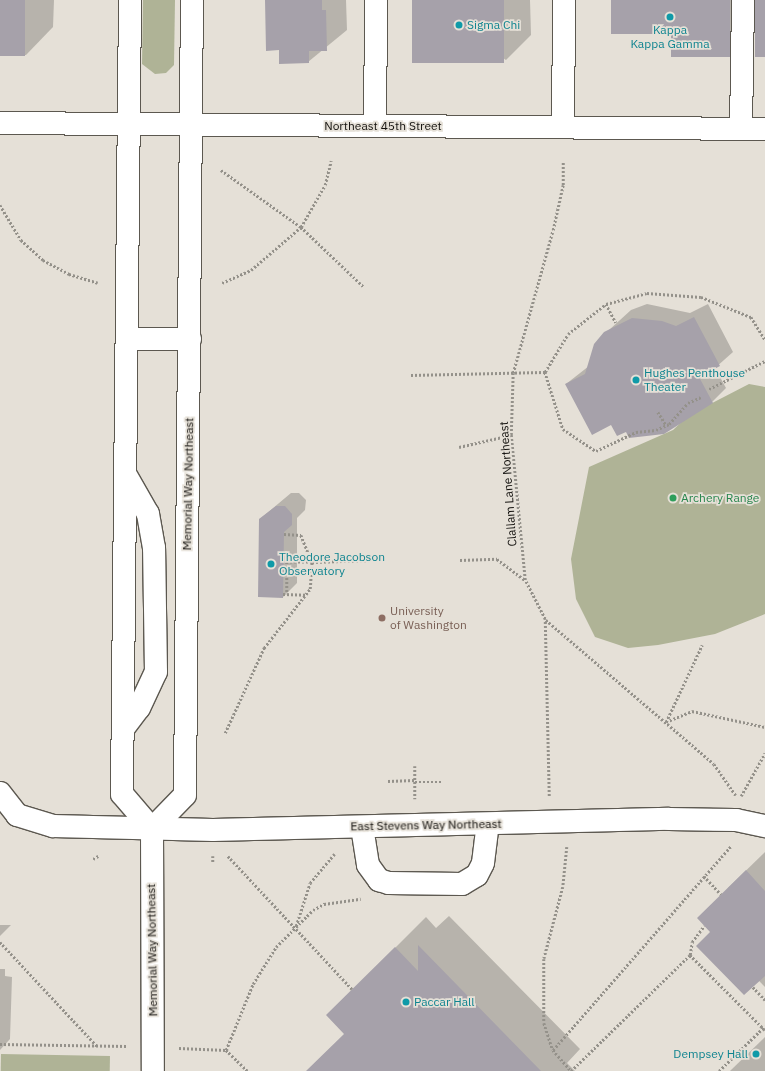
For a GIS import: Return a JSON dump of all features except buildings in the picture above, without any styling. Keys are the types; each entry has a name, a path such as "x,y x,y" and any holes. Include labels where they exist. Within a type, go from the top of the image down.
{"street":[{"path":"130,0 128,339 122,794 152,829"},
{"name":"Memorial Way Northeast","path":"153,1071 152,829 184,795 190,339 192,0"},
{"path":"375,126 376,0"},
{"path":"563,126 564,0"},
{"path":"741,129 743,0"},
{"name":"Northeast 45th Street","path":"0,123 130,125 563,126 765,129"},
{"path":"128,339 190,339"},
{"path":"123,729 139,708 156,672 154,548 148,514 126,476"},
{"name":"East Stevens Way Northeast","path":"0,793 8,807 26,820 53,826 87,828 152,829 362,827 669,819 736,820 765,826"},
{"path":"362,827 368,865 379,880 389,883 462,884 477,875 482,863 488,824"}],"path":[{"path":"222,283 251,270 301,227 323,190 331,161"},
{"name":"Clallam Lane Northeast","path":"549,803 546,619 525,580 511,435 513,373 553,230 563,185 563,161"},
{"path":"221,170 301,227 363,286"},
{"path":"0,204 21,240 43,260 69,274 98,283"},
{"path":"544,372 568,334 606,304 647,293 701,297 751,317 765,339"},
{"path":"606,304 616,323"},
{"path":"709,389 765,361"},
{"path":"411,375 544,372"},
{"path":"544,372 563,429 596,450 636,432 666,425 682,413 688,402 701,397"},
{"path":"658,412 666,425"},
{"path":"459,447 511,435"},
{"path":"225,733 264,648 306,595 312,581 312,562 301,535 284,534"},
{"path":"460,560 497,559 525,580"},
{"path":"287,594 287,562 372,560"},
{"path":"283,594 306,595"},
{"path":"546,619 714,764 738,800 765,753"},
{"path":"666,722 702,645"},
{"path":"666,722 692,711 765,727"},
{"path":"415,766 415,802"},
{"path":"388,780 443,782"},
{"path":"553,1050 576,1028 704,876 734,843"},
{"path":"567,844 563,887 544,959 544,1022 553,1050 571,1071 690,955 692,942 704,926"},
{"path":"296,926 310,883 339,847"},
{"path":"93,859 98,856"},
{"path":"212,856 213,862"},
{"path":"228,856 296,926 352,989"},
{"path":"704,876 721,894"},
{"path":"226,1050 253,984 276,947 296,926 324,904 362,899"},
{"path":"0,942 97,1046"},
{"path":"690,955 764,1028 720,1071"},
{"path":"752,987 765,1000"},
{"path":"0,1044 129,1046"},
{"path":"176,1048 226,1050 248,1071"}],"green space":[{"path":"143,0 175,0 174,65 166,73 155,74 142,64"},
{"name":"Archery Range","path":"749,384 765,387 765,614 715,634 658,645 628,648 595,637 576,599 571,559 589,467 673,430 689,415"},
{"path":"1,1054 110,1056 110,1071 1,1071"}],"place":[{"name":"Kappa Kappa Gamma","path":"670,17"},
{"name":"Sigma Chi","path":"459,25"},
{"name":"Hughes Penthouse Theater","path":"636,380"},
{"name":"Archery Range","path":"673,498"},
{"name":"Theodore Jacobson Observatory","path":"271,564"},
{"name":"University of Washington","path":"382,618"},
{"name":"Paccar Hall","path":"406,1002"},
{"name":"Dempsey Hall","path":"756,1054"}]}
